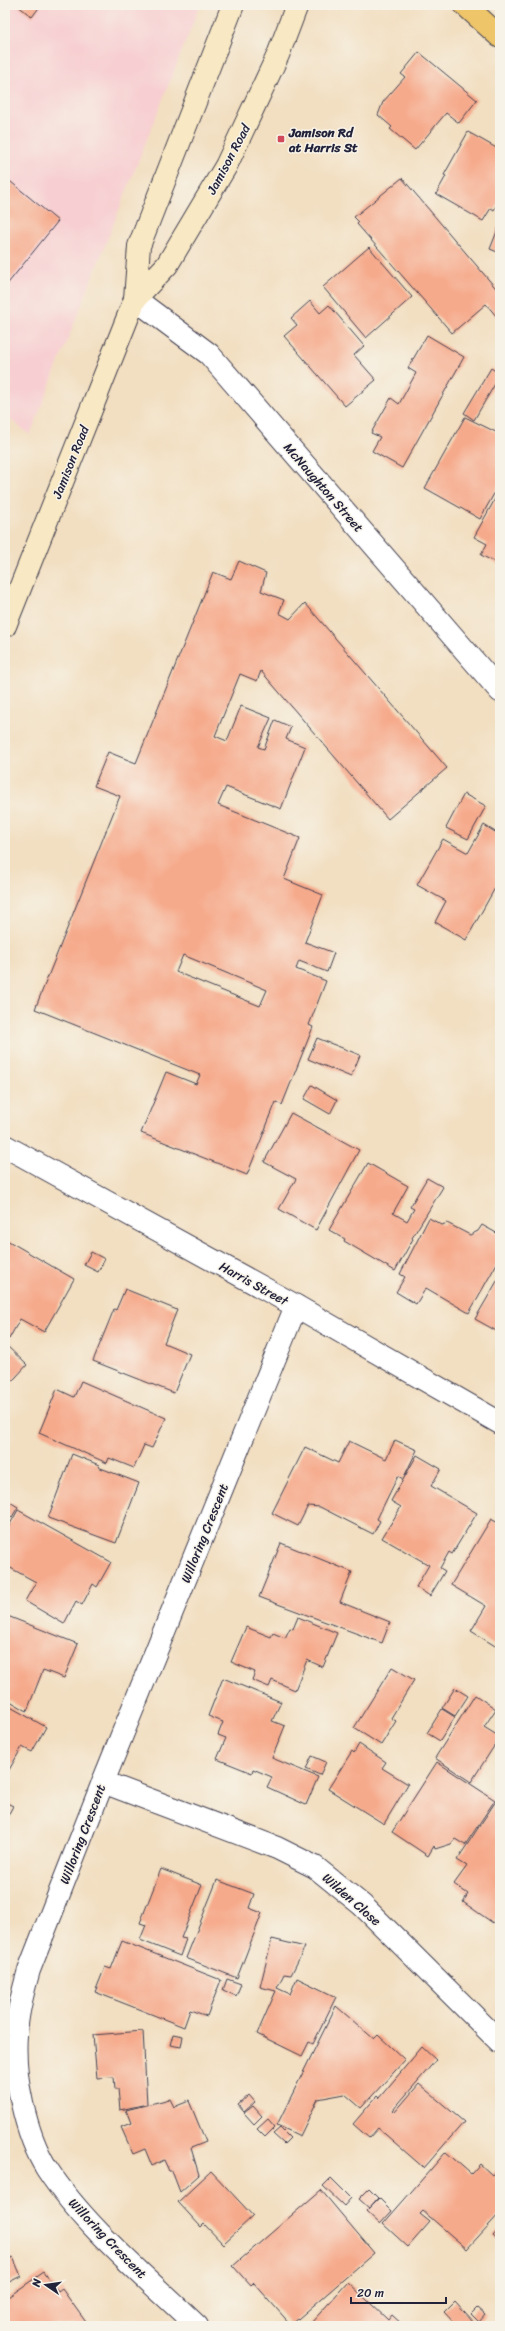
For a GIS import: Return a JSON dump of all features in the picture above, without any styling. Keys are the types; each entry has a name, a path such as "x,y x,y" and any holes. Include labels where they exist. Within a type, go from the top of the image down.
{"main road":[{"path":"465,5 500,37"}],"street":[{"name":"Jamison Road","path":"5,626 134,299 139,246 233,5"},
{"name":"Jamison Road","path":"134,299 167,265 226,166 278,55 297,5"},
{"name":"McNaughton Street","path":"134,299 209,354 500,691"},
{"name":"Harris Street","path":"5,1146 296,1306 500,1423"},
{"name":"Willoring Crescent","path":"197,2326 85,2217 63,2192 46,2167 33,2139 21,2095 17,2068 16,2035 21,1998 29,1970 103,1782 296,1306"},
{"name":"Wilden Close","path":"103,1782 277,1848 315,1868 362,1905 500,2042"}],"shaded area":[{"path":"5,5 200,5 30,435 5,415"}],"building":[{"path":"17,5 41,5 32,17"},
{"path":"419,52 477,100 459,123 446,113 415,150 390,129 392,127 378,115 383,102 405,77 401,74"},
{"path":"468,132 500,150 500,199 494,210 491,208 483,221 436,194 446,176 444,175"},
{"path":"5,177 58,221 5,287"},
{"path":"402,178 500,293 500,315 497,317 486,304 452,333 357,224 359,222 354,217"},
{"path":"500,224 500,253 490,249"},
{"path":"369,247 412,297 366,338 323,287"},
{"path":"310,301 320,313 329,305 364,346 354,355 376,380 345,406 284,336 297,325 291,318"},
{"path":"427,335 464,357 402,468 372,451 380,437 371,433 391,398 399,404 416,373 408,368"},
{"path":"491,368 500,374 500,387 495,384 474,420 464,413"},
{"path":"465,417 500,434 500,483 480,519 425,488"},
{"path":"500,490 500,565 481,555 487,544 474,537"},
{"path":"239,561 266,573 261,591 284,600 279,613 290,619 305,603 447,768 388,819 261,671 257,681 240,674 215,736 227,741 241,706 271,718 258,747 264,749 275,720 291,727 286,739 305,747 281,809 226,787 218,805 300,838 284,879 323,895 305,942 334,953 327,972 299,961 296,969 326,981 309,1025 313,1027 282,1105 276,1102 247,1175 141,1133 166,1072 196,1084 200,1075 35,1009 120,796 94,786 108,752 136,763 213,572 231,579","holes":["183,955 267,990 260,1006 176,972"]},
{"path":"464,794 486,806 468,839 446,828"},
{"path":"484,825 500,835 500,879 466,940 435,922 446,901 417,885 443,839 468,853"},
{"path":"317,1038 360,1055 351,1077 308,1059"},
{"path":"312,1085 337,1100 330,1114 304,1099"},
{"path":"291,1113 359,1150 316,1230 279,1209 296,1179 264,1162"},
{"path":"368,1163 408,1186 393,1213 407,1221 414,1209 410,1207 427,1178 443,1187 412,1238 413,1239 395,1271 344,1241 345,1239 329,1230"},
{"path":"429,1218 442,1225 447,1223 470,1235 478,1231 482,1225 500,1235 500,1258 469,1313 426,1288 416,1304 396,1292 405,1277 400,1274"},
{"path":"5,1239 74,1279 44,1332 20,1319 9,1339 5,1335"},
{"path":"91,1252 105,1259 98,1272 84,1265"},
{"path":"500,1276 500,1333 475,1319"},
{"path":"125,1289 177,1310 164,1343 190,1354 174,1393 93,1361 114,1309 116,1310"},
{"path":"5,1344 27,1365 5,1389"},
{"path":"81,1381 166,1418 152,1448 144,1445 134,1468 109,1458 107,1463 39,1433 57,1389 74,1397"},
{"path":"395,1440 417,1450 403,1479 398,1476 377,1519 380,1521 373,1534 320,1507 308,1506 298,1526 272,1513 305,1447 338,1463 349,1441 386,1459"},
{"path":"72,1454 99,1465 98,1467 139,1483 116,1543 48,1518"},
{"path":"417,1455 441,1469 431,1486 477,1513 452,1554 449,1552 440,1568 445,1571 430,1596 416,1587 429,1565 382,1538 401,1507 391,1501"},
{"path":"5,1499 18,1507 12,1517 5,1513"},
{"path":"18,1510 111,1562 97,1587 93,1584 82,1605 76,1601 64,1624 25,1601 36,1582 5,1565 5,1533"},
{"path":"491,1519 500,1524 500,1649 471,1631 486,1606 451,1585"},
{"path":"281,1543 352,1572 340,1602 390,1622 382,1643 259,1597"},
{"path":"5,1615 78,1644 64,1678 43,1670 27,1711 5,1698"},
{"path":"298,1617 337,1633 323,1667 307,1660 295,1690 272,1680 269,1687 252,1680 255,1672 231,1662 246,1627 271,1637 273,1633 285,1638 290,1628 293,1629"},
{"path":"392,1667 414,1680 391,1718 396,1721 381,1745 354,1728"},
{"path":"223,1678 281,1702 272,1721 285,1726 272,1758 318,1777 306,1805 267,1787 272,1777 253,1769 252,1773 217,1759 226,1738 218,1735 223,1722 208,1716"},
{"path":"455,1688 468,1696 455,1716 442,1708"},
{"path":"475,1695 496,1709 484,1727 500,1737 471,1782 435,1758"},
{"path":"5,1704 46,1727 32,1752 22,1747 5,1777"},
{"path":"442,1709 455,1717 440,1741 427,1733"},
{"path":"359,1744 386,1762 382,1768 408,1784 384,1824 328,1789 352,1751 354,1753"},
{"path":"312,1756 326,1762 320,1775 306,1769"},
{"path":"437,1762 495,1800 465,1845 455,1839 451,1844 435,1849 434,1846 428,1856 392,1832"},
{"path":"500,1795 500,1912 493,1923 463,1902 468,1894 454,1884 467,1866 457,1860"},
{"path":"5,1802 13,1806 5,1821"},
{"path":"161,1869 202,1885 181,1938 186,1939 180,1956 140,1940 146,1925 140,1923"},
{"path":"217,1880 254,1894 249,1908 262,1913 237,1978 186,1958"},
{"path":"272,1939 305,1947 291,1975 284,1974 277,1988 290,1994 297,1978 336,1997 313,2044 309,2042 302,2056 257,2034 276,1991 260,1987"},
{"path":"122,1941 221,1980 207,2016 190,2010 184,2027 95,1992 105,1967 111,1969"},
{"path":"227,1979 241,1984 236,1996 223,1990"},
{"path":"336,2006 374,2039 378,2035 405,2060 361,2108 345,2094 318,2099 300,2136 277,2125"},
{"path":"143,2031 147,2104 120,2110 118,2089 115,2089 114,2077 97,2078 93,2035"},
{"path":"173,2034 183,2036 181,2047 170,2045"},
{"path":"422,2047 436,2060 393,2110 395,2112 419,2084 464,2122 424,2168 378,2128 369,2138 353,2124 377,2096 379,2098"},
{"path":"249,2095 255,2102 244,2112 238,2105"},
{"path":"170,2099 174,2107 189,2101 206,2142 191,2148 199,2175 180,2192 172,2171 169,2171 164,2160 152,2166 145,2149 133,2154 121,2127 131,2123 126,2110"},
{"path":"253,2106 262,2116 254,2124 244,2113"},
{"path":"268,2119 275,2127 265,2137 257,2129"},
{"path":"280,2128 290,2138 284,2144 273,2134"},
{"path":"446,2152 471,2174 480,2164 492,2175 500,2166 500,2213 467,2249 423,2211 420,2214 430,2222 408,2247 383,2224"},
{"path":"211,2171 253,2216 223,2244 204,2224 201,2227 178,2202"},
{"path":"331,2178 351,2198 344,2206 323,2186"},
{"path":"369,2189 378,2198 369,2208 359,2199"},
{"path":"321,2190 374,2253 291,2325 254,2283 251,2286 233,2266"},
{"path":"379,2198 392,2211 380,2224 366,2211"},
{"path":"500,2228 500,2242 493,2236"},
{"path":"5,2253 8,2260 13,2257 21,2276 5,2284"},
{"path":"44,2272 58,2292 62,2289 88,2325 5,2326 5,2299"},
{"path":"348,2282 388,2320 392,2315 404,2326 314,2326 311,2323"},
{"path":"455,2301 474,2322 470,2326 457,2326 444,2312"},
{"path":"477,2308 485,2315 479,2322 471,2314"}],"place":[{"name":"Jamison Rd at Harris St","path":"281,139"}]}
